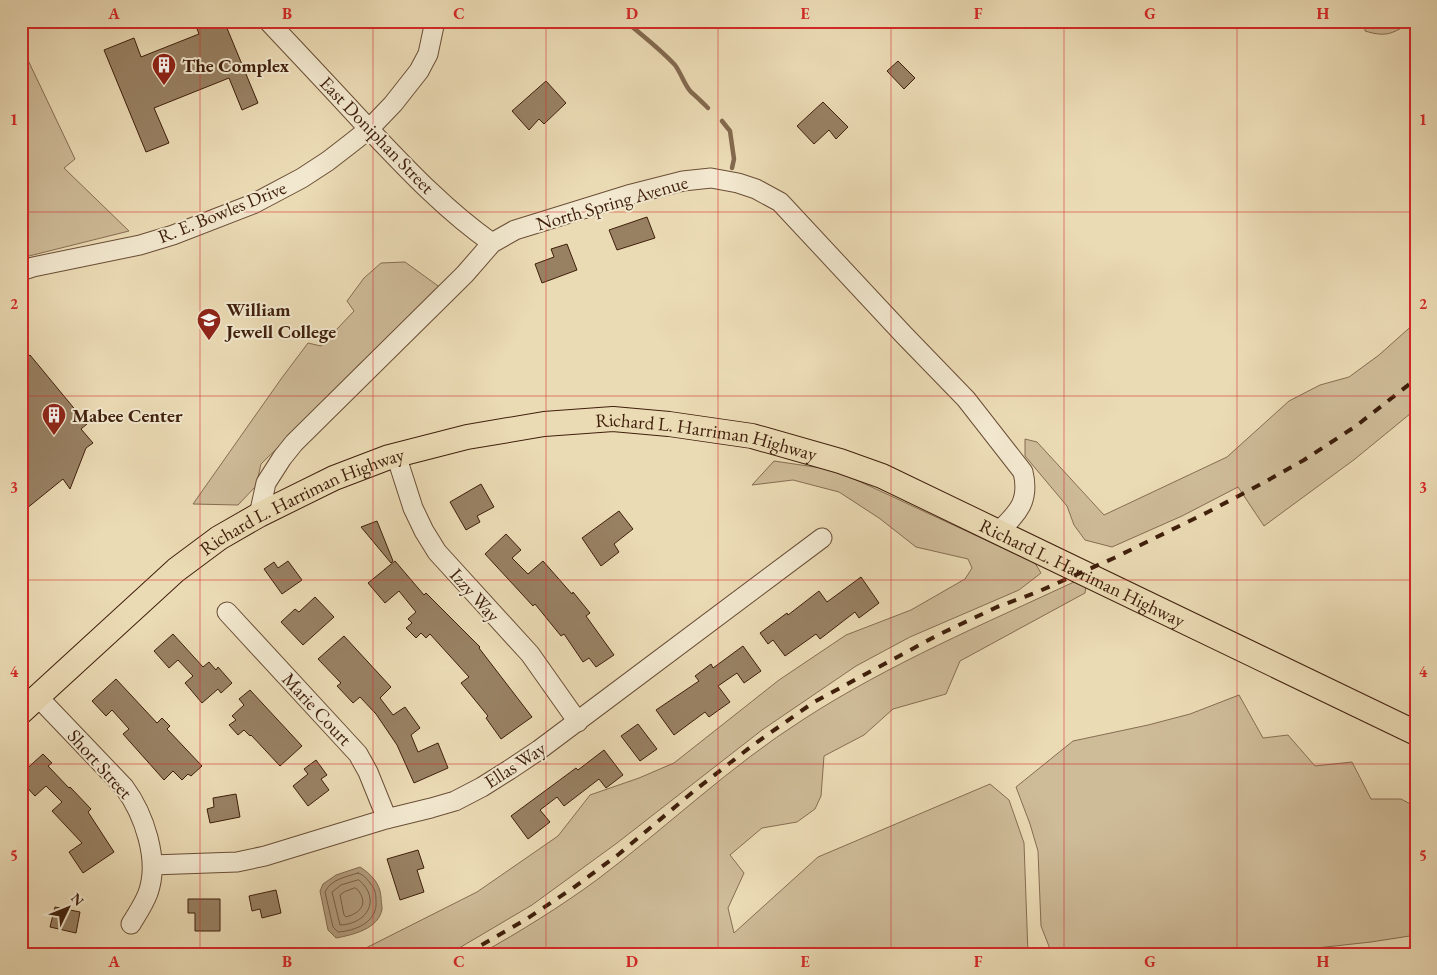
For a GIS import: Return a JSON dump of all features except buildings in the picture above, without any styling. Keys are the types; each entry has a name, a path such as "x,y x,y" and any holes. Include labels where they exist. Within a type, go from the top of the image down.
{"main road":[{"name":"Richard L. Harriman Highway","path":"30,705 176,570 220,538 259,515 334,478 396,455 467,437 544,424 613,419 669,424 752,436 840,460 882,476 1416,732"}],"street":[{"name":"East Doniphan Street","path":"268,21 396,158 441,202 492,243"},
{"name":"R. E. Bowles Drive","path":"21,271 140,245 173,235 253,204 302,178 328,161 369,128 393,104 419,71 428,54 435,21"},
{"name":"North Spring Avenue","path":"259,515 266,483 294,443 465,274 492,243 515,230 628,195 679,181 711,178 756,189 780,202 966,399 1023,472 1026,484 1023,501 1015,516 998,532"},
{"name":"Izzy Way","path":"396,455 413,508 437,552 530,654 578,722"},
{"name":"Ellas Way","path":"152,866 237,862 265,856 431,808 455,800 482,787 510,770 578,722 822,538"},
{"name":"Marie Court","path":"226,612 358,754 368,772 388,819"},
{"name":"Short Street","path":"30,705 124,787 142,820 152,854 152,876 148,894 131,924"}],"shaded area":[{"path":"1365,21 1413,21 1390,33 1379,34 1365,31"},
{"path":"21,51 26,56 75,159 64,168 129,231 21,258"},
{"path":"405,262 441,288 261,464 256,486 238,505 193,504 308,343 321,346 354,311 347,301 364,278 381,263"},
{"path":"1416,322 1416,409 1355,459 1264,526 1238,487 1182,516 1112,547 1085,540 1074,525 1067,506 1025,456 1025,439 1037,442 1104,515 1227,457 1289,401 1320,385 1349,377 1379,355"},
{"path":"774,461 835,470 1035,563 1041,573 1019,590 910,637 856,666 762,730 617,843 532,905 449,954 354,954 477,892 558,836 590,795 639,778 674,763 779,680 846,635 911,610 965,579 972,568 968,559 916,547 879,518 839,492 793,480 752,485"},
{"path":"1076,581 1086,586 1085,593 960,661 946,694 893,709 864,735 824,756 821,796 815,809 797,822 762,828 730,855 744,873 728,908 734,933 818,857 990,784 1009,800 1024,843 1028,954 480,954 540,918 598,879 724,777 804,719 869,680 972,629"},
{"path":"1239,695 1263,738 1288,735 1315,766 1352,762 1371,799 1401,799 1416,807 1416,935 1262,954 1052,954 1041,926 1038,851 1016,787 1073,741 1190,714"}],"water":[{"path":"360,867 371,876 379,887 382,907 380,916 376,922 364,930 336,938 328,930 320,891 323,884 336,875"}],"waterway":[{"path":"625,21 675,65 689,89 708,108"},
{"path":"722,121 730,131 734,159 732,168"}],"railway":[{"path":"466,954 525,920 573,888 619,854 694,791 753,745 814,702 938,635 997,607 1035,593 1114,558 1263,483 1304,460 1356,426 1416,379"},
{"path":"1367,954 1416,948"}],"place":[{"name":"The Complex","path":"164,86"},
{"name":"William Jewell College","path":"209,341"},
{"name":"Mabee Center","path":"54,436"}]}
